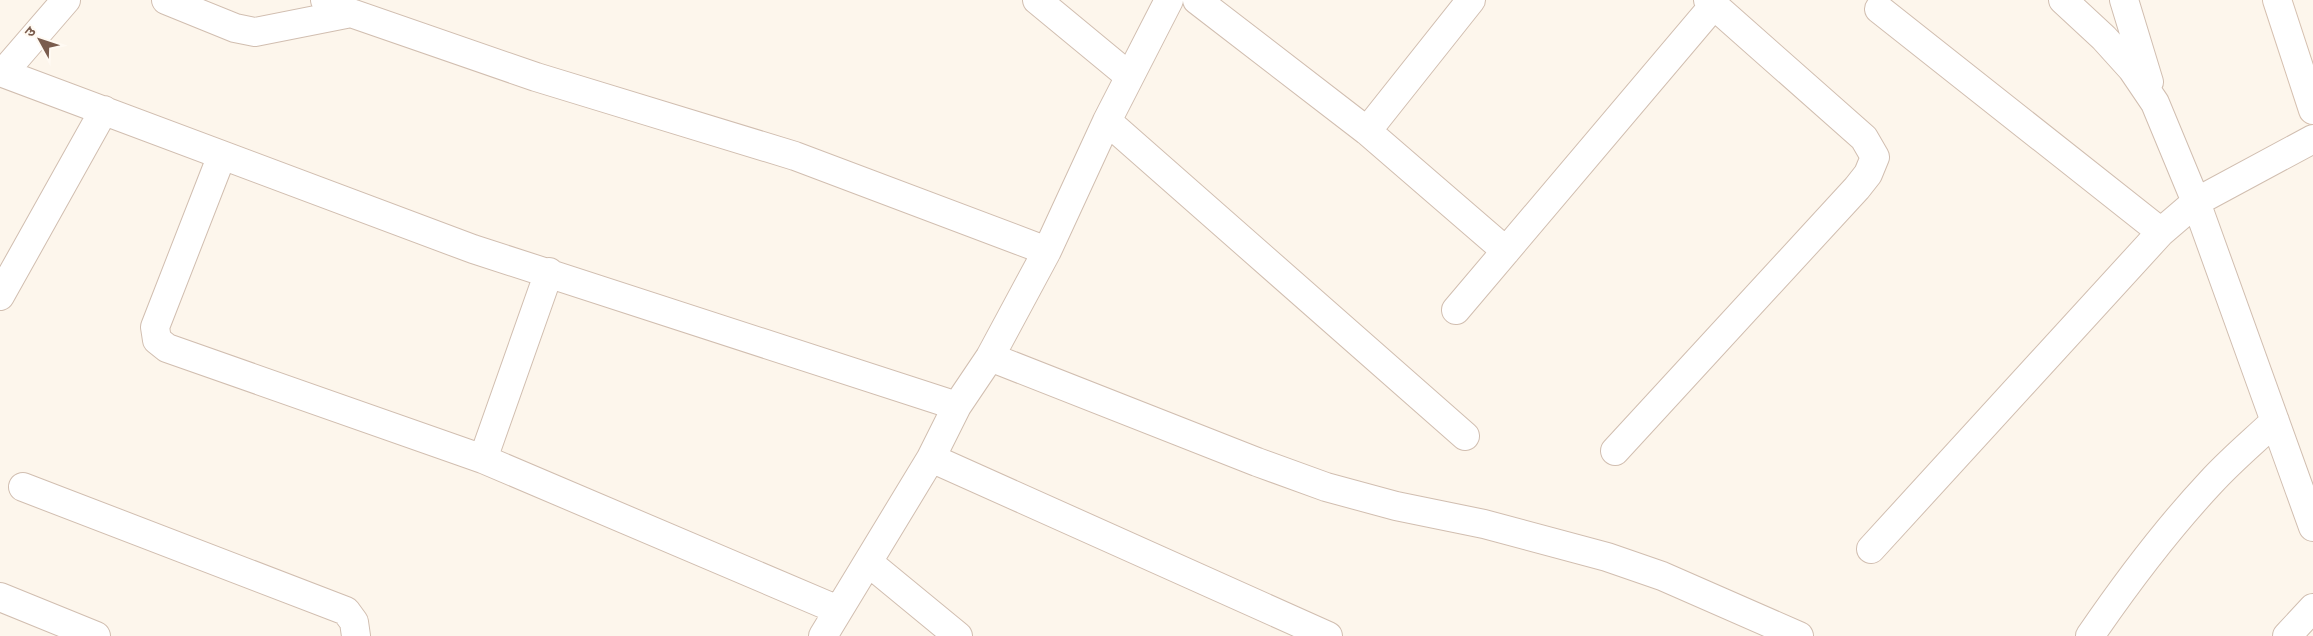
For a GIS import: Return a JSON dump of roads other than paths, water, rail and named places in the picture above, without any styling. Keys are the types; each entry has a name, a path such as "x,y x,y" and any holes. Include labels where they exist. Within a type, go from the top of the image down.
{"street":[{"path":"66,0 2,72 474,249 956,406"},
{"path":"166,0 235,28 255,32 351,13"},
{"path":"325,0 351,13 536,77 795,156 1047,251"},
{"path":"1037,0 1129,76"},
{"path":"823,636 931,458 956,406 990,357 1047,251 1107,121 1169,0"},
{"path":"1197,0 1367,131 1506,251"},
{"path":"1367,131 1471,0"},
{"path":"2063,0 2121,56 2156,103"},
{"path":"2124,0 2156,103 2196,202 2313,527"},
{"path":"2276,0 2313,110"},
{"path":"1456,310 1711,3 1864,138 1875,157 1868,174 1857,188 1615,451"},
{"path":"1879,9 2161,232"},
{"path":"0,296 104,110"},
{"path":"1107,121 1465,436"},
{"path":"1871,549 2161,232 2196,202 2313,139"},
{"path":"222,154 155,327 157,340 167,348 483,459 838,610"},
{"path":"483,459 549,272"},
{"path":"990,357 1257,462 1326,487 1396,506 1484,524 1607,557 1662,576 1799,636"},
{"path":"2090,636 2151,552 2180,516 2213,480 2275,421"},
{"path":"931,458 1328,636"},
{"path":"23,487 346,611 354,622 356,636"},
{"path":"868,562 958,636"},
{"path":"0,597 96,636"},
{"path":"2287,636 2313,608"}]}
